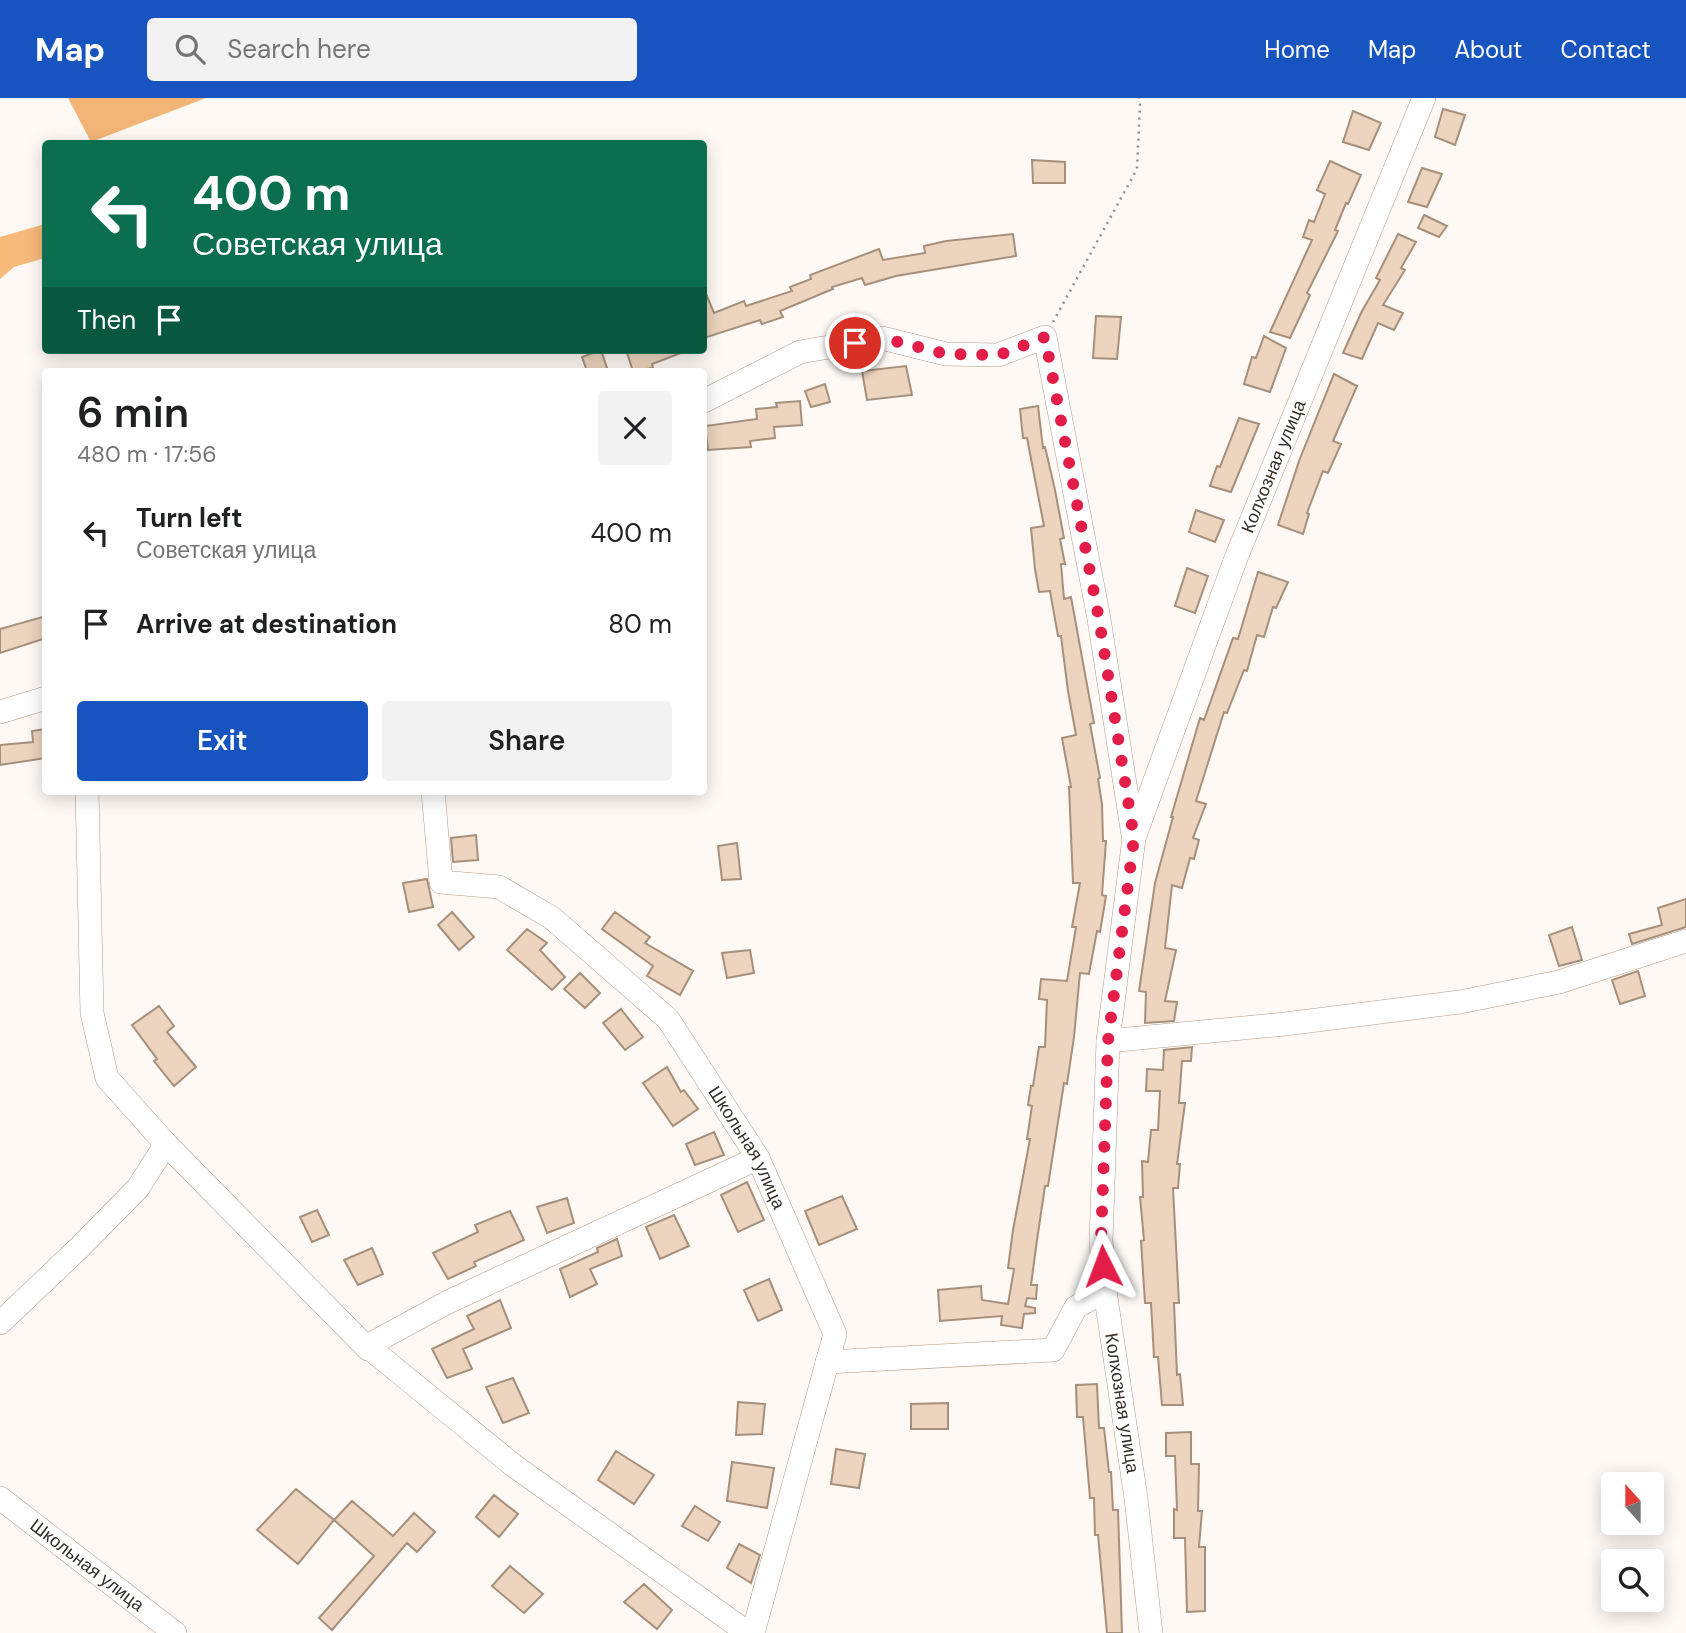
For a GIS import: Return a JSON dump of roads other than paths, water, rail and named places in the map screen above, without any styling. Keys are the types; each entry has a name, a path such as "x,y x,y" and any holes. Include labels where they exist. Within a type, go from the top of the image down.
{"street":[{"name":"Колхозная улица","path":"1151,1633 1136,1497 1105,1291 1101,1241 1108,1041 1134,838 1237,558 1424,98"},
{"name":"Колхозная улица","path":"707,399 800,352 882,338 946,354 999,355 1045,337 1099,619 1134,838"},
{"path":"0,712 42,699"},
{"path":"87,795 92,1013 107,1078 166,1144 368,1349 367,1346 448,1302 758,1158"},
{"name":"Школьная улица","path":"433,795 441,882 499,887 552,918 668,1019 758,1158 835,1334 751,1633"},
{"path":"1108,1041 1285,1024 1460,1002 1559,982 1686,941"},
{"path":"0,1323 138,1188 166,1144"},
{"path":"827,1362 1054,1350 1076,1307 1105,1291"},
{"path":"367,1346 513,1465 751,1633"},
{"name":"Школьная улица","path":"0,1498 174,1633"}]}
